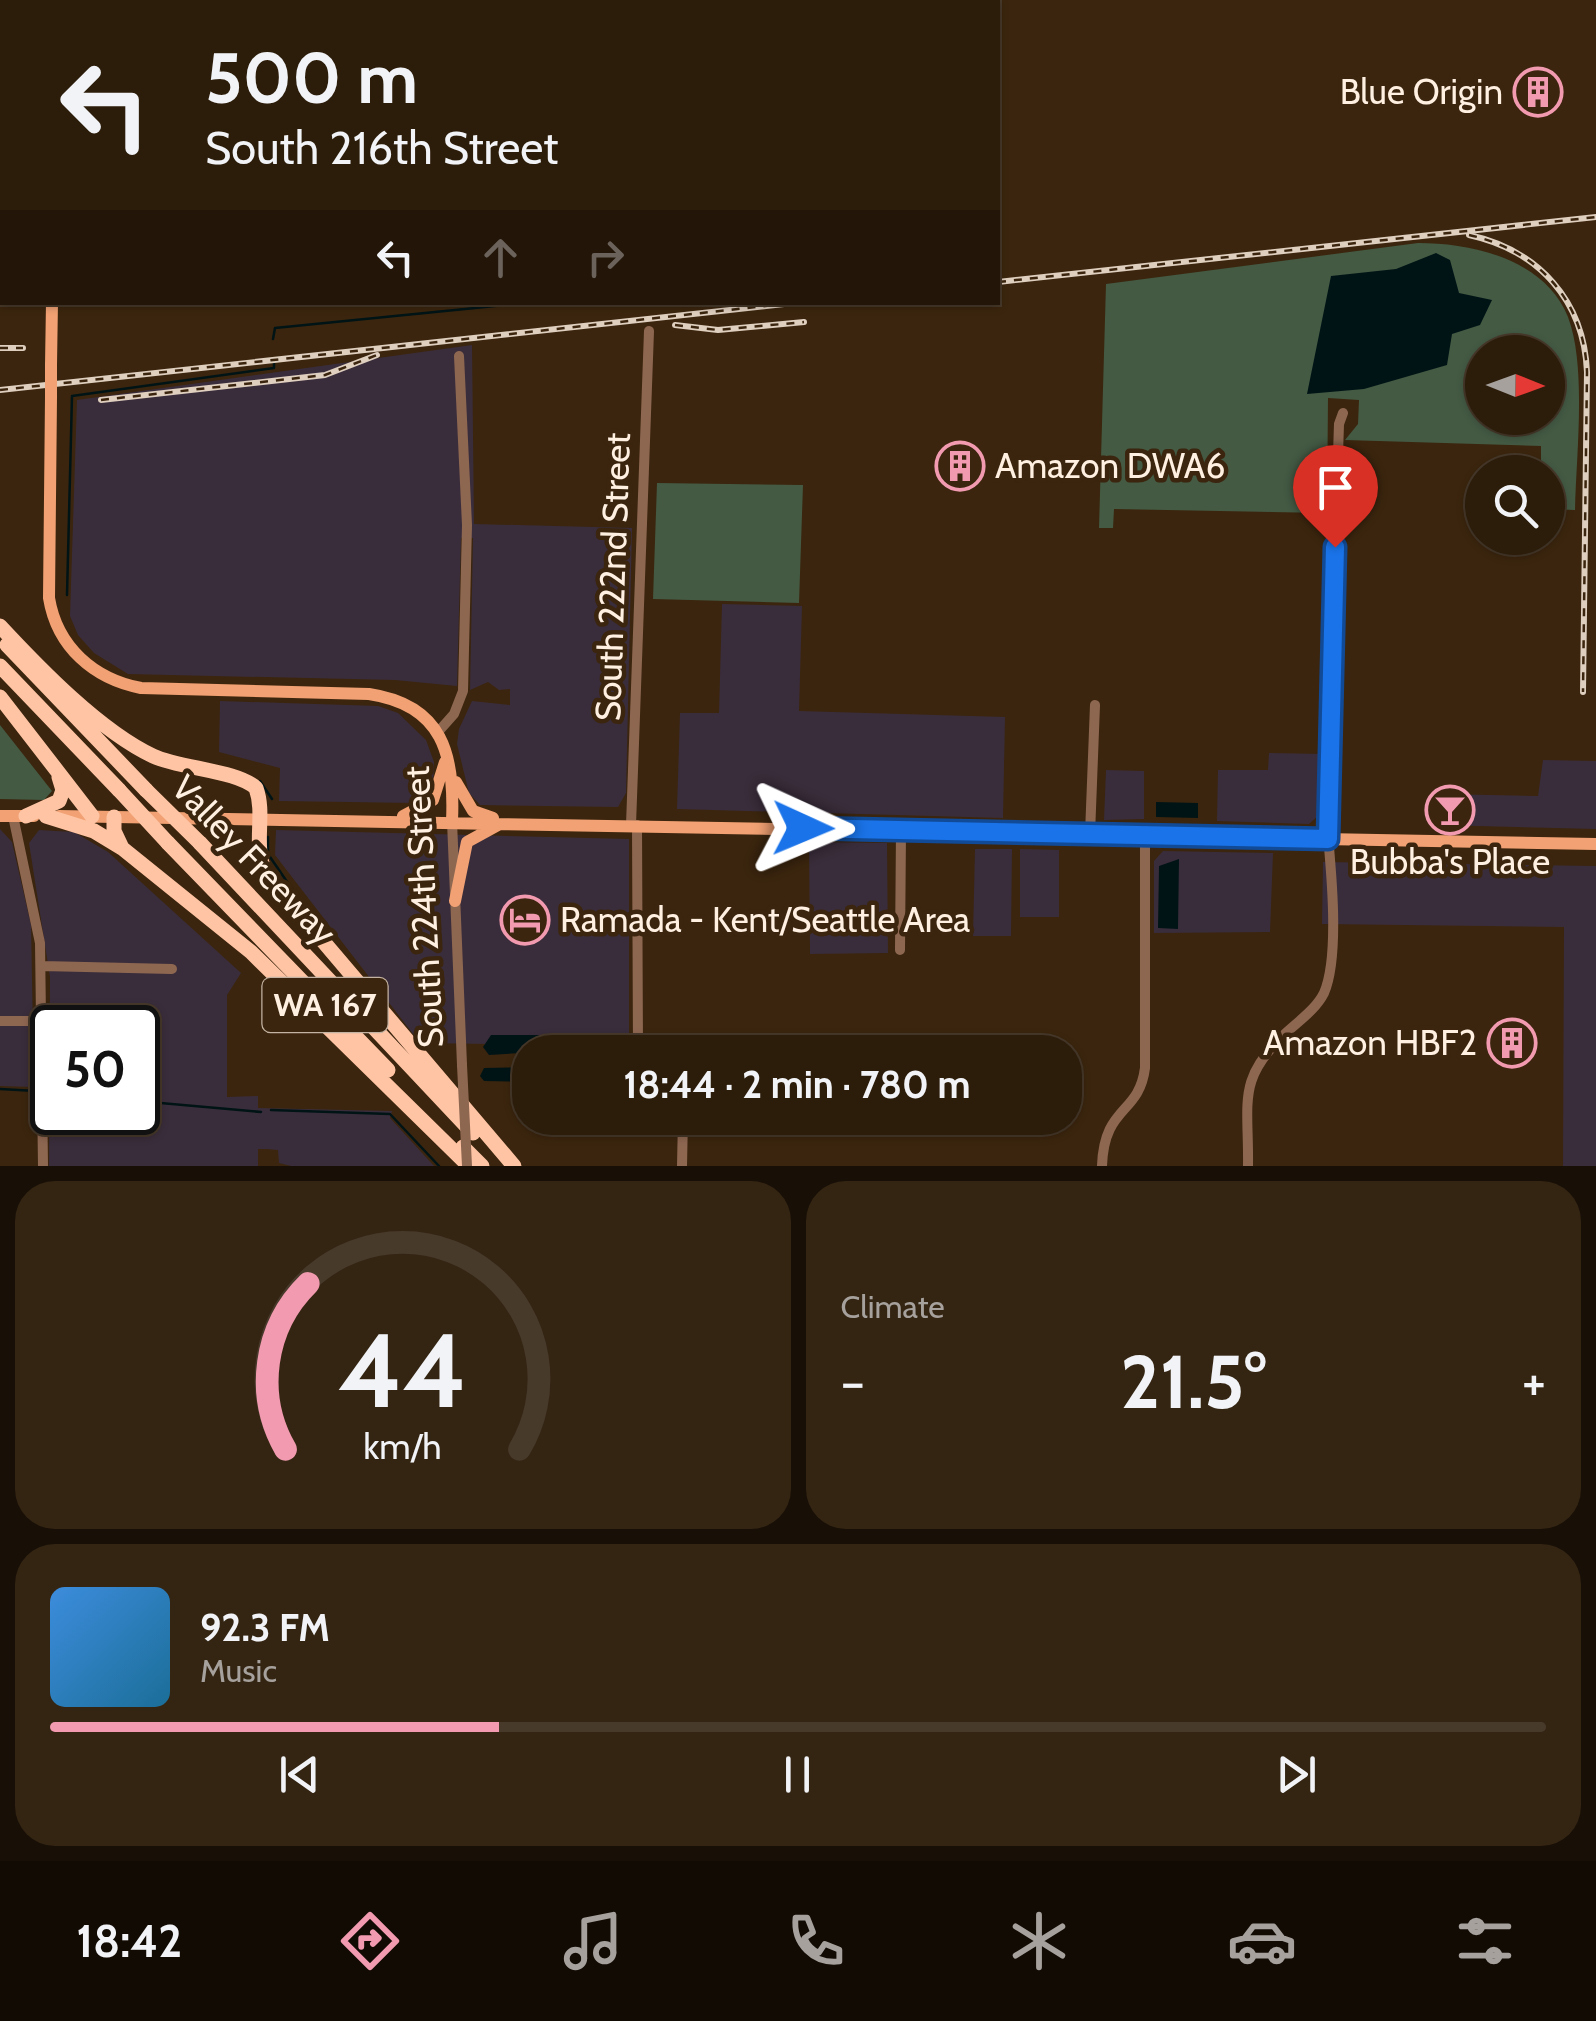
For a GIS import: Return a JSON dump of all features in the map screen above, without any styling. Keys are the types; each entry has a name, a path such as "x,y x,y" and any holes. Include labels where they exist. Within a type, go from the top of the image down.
{"highway":[{"path":"0,626 96,717 136,747 181,767 251,783 258,792 258,854 273,883 511,1166"},
{"name":"Valley Freeway","path":"0,637 445,1105 511,1166"},
{"name":"Valley Freeway","path":"0,666 482,1166"},
{"path":"0,697 92,816"},
{"path":"13,816 59,801 63,790 56,769"},
{"path":"46,816 94,832 122,848 270,968 468,1166"},
{"path":"114,817 114,831 122,848"}],"main road":[{"path":"52,305 49,598 64,637 86,665 116,682 153,689 378,695 413,708 438,732"},
{"name":"South 224th Street","path":"438,732 451,766 452,821"},
{"path":"386,820 432,802 442,783 446,748"},
{"path":"451,766 463,799 473,811 504,822"},
{"path":"13,816 1596,844"},
{"path":"456,900 467,842 472,835 504,822"}],"street":[{"name":"South 222nd Street","path":"638,1035 634,825 649,332"},
{"name":"South 224th Street","path":"438,732 454,714 463,691 467,525 458,356"},
{"path":"1248,1166 1250,1082 1254,1066 1318,1004 1329,978 1328,839 1338,424 1343,412"},
{"path":"1090,834 1095,705"},
{"path":"13,816 35,910 42,1005"},
{"name":"South 224th Street","path":"452,821 468,1166"},
{"path":"900,950 901,830"},
{"path":"1102,1166 1106,1130 1134,1099 1144,1076 1145,835"},
{"path":"42,966 172,969"},
{"path":"0,1021 30,1021"},
{"path":"43,1135 43,1166"},
{"path":"682,1166 683,1135"}],"shaded area":[{"path":"1436,253 1450,260 1459,293 1492,300 1480,325 1452,334 1447,365 1364,389 1307,394 1331,276 1396,269"},
{"path":"472,345 474,524 632,528 626,793 618,807 480,805 469,793 457,744 459,729 472,701 510,705 510,689 499,690 488,682 470,690 473,538 461,538 457,686 395,680 128,674 94,653 78,635 70,616 77,400"},
{"path":"722,604 802,606 799,711 1005,717 1003,818 677,809 680,713 719,713"},
{"path":"220,701 378,706 398,713 426,740 434,762 433,788 416,803 279,801 280,768 219,752"},
{"path":"1269,753 1322,754 1318,816 1309,824 1217,821 1218,770 1268,770"},
{"path":"1543,760 1596,761 1596,829 1440,825 1441,794 1538,796"},
{"path":"1106,770 1144,771 1144,819 1104,820"},
{"path":"1156,802 1198,803 1198,818 1156,817"},
{"path":"0,829 12,842 31,925 32,1005 30,1087 0,1086"},
{"path":"39,830 74,832 108,852 241,973 227,995 227,1097 258,1096 258,1108 392,1111 390,1118 434,1166 291,1166 279,1163 278,1150 258,1149 258,1166 49,1166 49,1135 160,1135 160,1005 50,1005 50,977 29,843"},
{"path":"276,830 629,839 629,1035 512,1035 512,1044 420,1043 275,855"},
{"path":"809,842 887,843 888,953 810,954"},
{"path":"975,849 1012,849 1011,936 973,936"},
{"path":"1020,849 1059,850 1059,917 1020,917"},
{"path":"1163,851 1273,853 1270,932 1154,933 1154,861"},
{"path":"1179,859 1178,929 1158,928 1159,866"},
{"path":"1323,862 1596,866 1596,1166 1563,1166 1564,927 1322,924"},
{"path":"491,1035 512,1035 512,1054 489,1055 483,1047"},
{"path":"512,1067 512,1082 484,1081 480,1076 484,1068"}],"green space":[{"path":"1418,243 1439,244 1483,251 1525,268 1557,297 1568,317 1579,386 1575,510 1565,510 1565,455 1541,455 1541,446 1345,440 1358,424 1359,400 1328,398 1327,513 1114,509 1113,528 1099,528 1106,284"},
{"path":"657,483 803,485 799,603 653,599"},
{"path":"0,725 52,791 44,800 0,799"}],"waterway":[{"path":"273,339 275,328 504,305"},
{"path":"67,595 72,396 274,368 274,363"},
{"path":"260,781 272,799"},
{"path":"268,837 268,854 305,908"},
{"path":"0,1089 30,1091"},
{"path":"160,1103 261,1112"},
{"path":"271,1110 390,1114 439,1166"}],"railway":[{"path":"1000,282 1596,217"},
{"path":"1469,235 1516,253 1553,282 1567,301 1584,346 1587,372 1583,692"},
{"path":"0,390 775,305"},
{"path":"675,325 718,330 804,322"},
{"path":"0,348 23,348"},
{"path":"101,400 325,375 377,355"}],"place":[{"name":"Blue Origin","path":"1538,92"},
{"name":"Amazon DWA6","path":"960,466"},
{"name":"Bubba's Place","path":"1450,810"},
{"name":"Ramada - Kent/Seattle Area","path":"525,920"},
{"name":"Amazon HBF2","path":"1512,1043"}],"route":[{"path":"803,828 1328,839 1335,547"}]}
